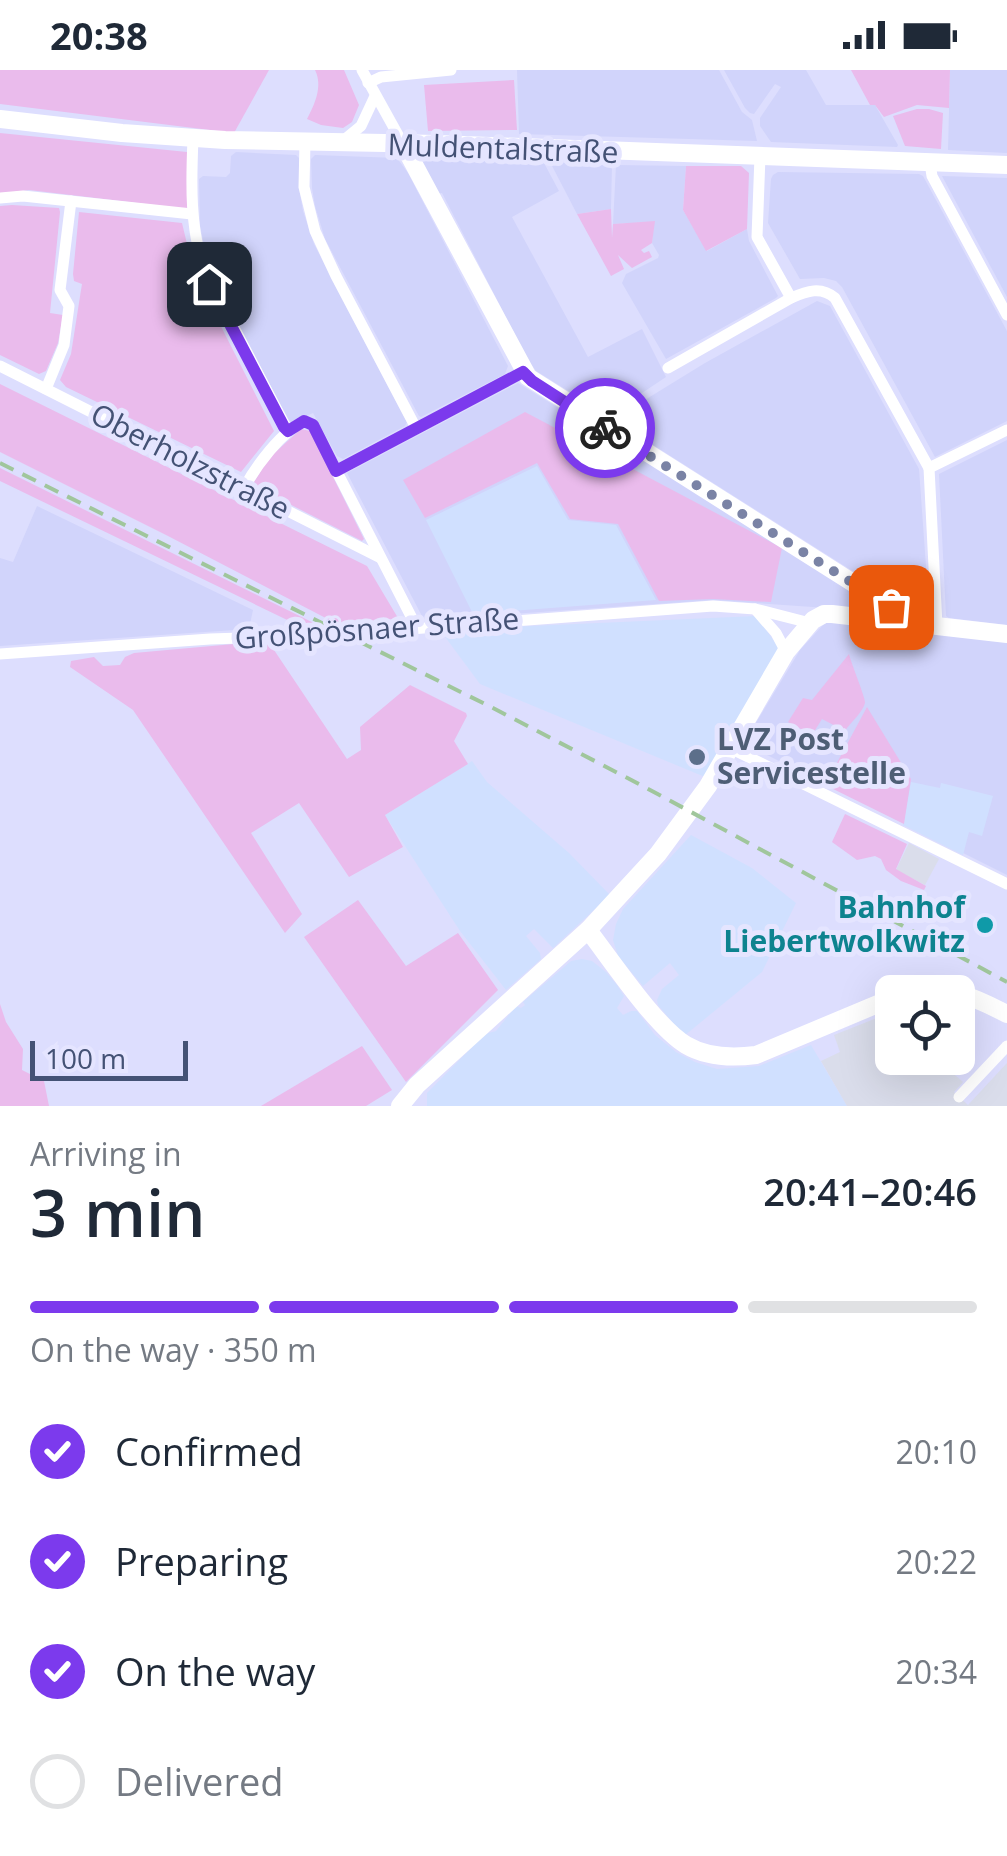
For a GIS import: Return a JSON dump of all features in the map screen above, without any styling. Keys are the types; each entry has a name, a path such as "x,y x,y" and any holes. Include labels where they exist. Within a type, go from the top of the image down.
{"street":[{"path":"362,70 523,372 891,607 905,621"},
{"path":"368,83 381,77 452,70"},
{"path":"338,144 361,126 375,96"},
{"name":"Muldentalstraße","path":"0,119 193,139 1007,165"},
{"path":"193,139 192,214 209,284 288,431"},
{"path":"305,142 304,187 316,231 416,428"},
{"path":"760,156 758,237 791,298"},
{"path":"930,163 932,176 1007,316"},
{"path":"0,198 71,200 192,214"},
{"path":"46,389 64,345 69,306 60,290 71,200"},
{"path":"668,368 791,298 814,290 835,298 929,468 937,626"},
{"name":"Oberholzstraße","path":"0,366 379,557"},
{"path":"336,471 523,372"},
{"path":"244,488 288,431 304,421 313,425 417,628"},
{"path":"929,468 1007,430"},
{"name":"Großpösnaer Straße","path":"0,654 331,635 713,606 755,608 810,623"},
{"path":"755,608 786,652"},
{"path":"400,1106 474,1031 588,930 658,854 708,786 786,652 819,616 832,614 1007,634"},
{"path":"730,748 1007,884"},
{"path":"588,930 664,1026 686,1045 712,1055 756,1055 875,1005"},
{"path":"975,1000 1007,1014"},
{"path":"959,1097 1007,1046"}],"shaded area":[{"path":"0,70 269,70 234,133 0,104"},
{"path":"315,70 344,70 359,105 352,122 343,128 307,119 318,89"},
{"path":"517,70 719,70 742,112 752,120 757,141 519,134"},
{"path":"724,70 806,70 826,105 875,105 898,145 771,142 760,126 760,118 781,87 775,84 754,114 750,113"},
{"path":"851,70 950,70 949,108 917,105 884,117 875,105 870,105"},
{"path":"950,70 1007,70 1007,153 948,150"},
{"path":"514,80 517,130 428,131 424,85"},
{"path":"917,109 943,113 941,149 905,146 893,116"},
{"path":"0,133 187,152 187,209 29,190 0,194"},
{"path":"236,152 299,158 303,211 314,244 407,422 343,459 337,456 313,413 292,423 289,420 208,264 200,226 199,179 226,177 231,156"},
{"path":"315,155 397,158 508,366 505,374 419,416 325,239 312,188 311,159"},
{"path":"427,159 544,163 559,191 512,217 588,357 642,329 666,377 612,413 604,413 536,371 442,193 437,194 422,165"},
{"path":"550,162 612,165 611,209 577,214"},
{"path":"616,165 686,166 683,210 707,251 747,229 749,241 778,296 666,359 622,283 626,274 659,255 652,243 654,222 613,224"},
{"path":"686,166 741,166 749,173 747,229 706,251 683,210"},
{"path":"778,172 923,176 1007,331 1007,421 935,457 842,287 824,278 800,279 768,223 771,179"},
{"path":"942,176 1007,178 1007,297"},
{"path":"0,206 59,208 60,212 50,313 63,315 58,343 46,371 39,374 0,355"},
{"path":"611,209 612,238 613,224 655,221 652,243 641,250 649,251 652,257 632,268 618,255 624,269 611,276 577,214"},
{"path":"79,212 182,223 194,273 274,431 241,472 66,387 60,380 71,354 82,284 74,281 73,274"},
{"path":"817,301 830,306 919,469 929,608 925,611 892,596 621,422 622,414"},
{"path":"518,383 807,561 863,598 862,608 714,600 426,620 347,473"},
{"path":"0,384 367,566 398,618 343,627 0,452"},
{"path":"525,412 782,548 771,602 659,601 618,524 570,519 537,463 425,518 403,480"},
{"path":"301,429 310,431 362,541 254,486 269,458"},
{"path":"1007,440 1007,625 949,618 939,474"},
{"path":"537,466 568,520 616,525 656,600 473,614 426,520"},
{"path":"0,468 326,629 308,630 0,481"},
{"path":"37,506 253,610 249,629 0,646 0,558 13,562"},
{"path":"756,616 779,648 705,777 480,684 440,630"},
{"path":"830,620 1007,641 1007,875 745,744 800,650"},
{"path":"268,641 347,759 361,750 360,727 410,685 467,716 454,741 468,764 385,815 403,847 349,877 299,803 251,833 302,914 285,933 133,710 70,667 71,661 94,657 103,666 120,665 134,653"},
{"path":"849,654 865,703 845,731 822,719 812,735 788,722 803,698 812,700"},
{"path":"867,707 911,779 904,824 825,785"},
{"path":"472,761 487,782 569,853 610,895 553,948 534,929 526,936 541,959 506,990 460,931 385,815"},
{"path":"911,782 940,788 941,783 993,796 982,836 969,832 963,855 903,825"},
{"path":"845,814 907,844 896,869 926,886 924,890 901,881 886,870 881,859 875,856 857,860 832,842"},
{"path":"691,835 752,868 796,903 762,972 684,1036 657,1000 662,989 679,975 670,963 643,986 618,956 613,940 623,909"},
{"path":"909,843 939,859 925,885 896,870"},
{"path":"358,900 406,966 458,933 498,990 406,1082 304,937"},
{"path":"571,961 592,961 617,985 624,996 617,1008 623,1015 637,1011 655,1035 695,1062 717,1069 759,1066 811,1045 847,1106 427,1106 427,1093 485,1034 496,1031 516,1006 525,1005 523,1002"},
{"path":"0,1004 23,1049 22,1070 44,1081 49,1106 0,1106"},
{"path":"875,1019 875,1075 955,1075 963,1082 954,1092 968,1105 1007,1063 1007,1106 847,1106 821,1061 840,1052 834,1035"},
{"path":"362,1046 392,1090 366,1106 261,1106"}],"railway":[{"path":"0,463 493,708 1007,982"}],"way so far":[{"path":"605,428 891,607"}],"place":[{"name":"LVZ Post Servicestelle","path":"697,757"},
{"name":"Bahnhof Liebertwolkwitz","path":"985,925"}],"route":[{"path":"209,284 284,427 288,431 304,421 313,425 336,471 523,372 605,428"}]}
